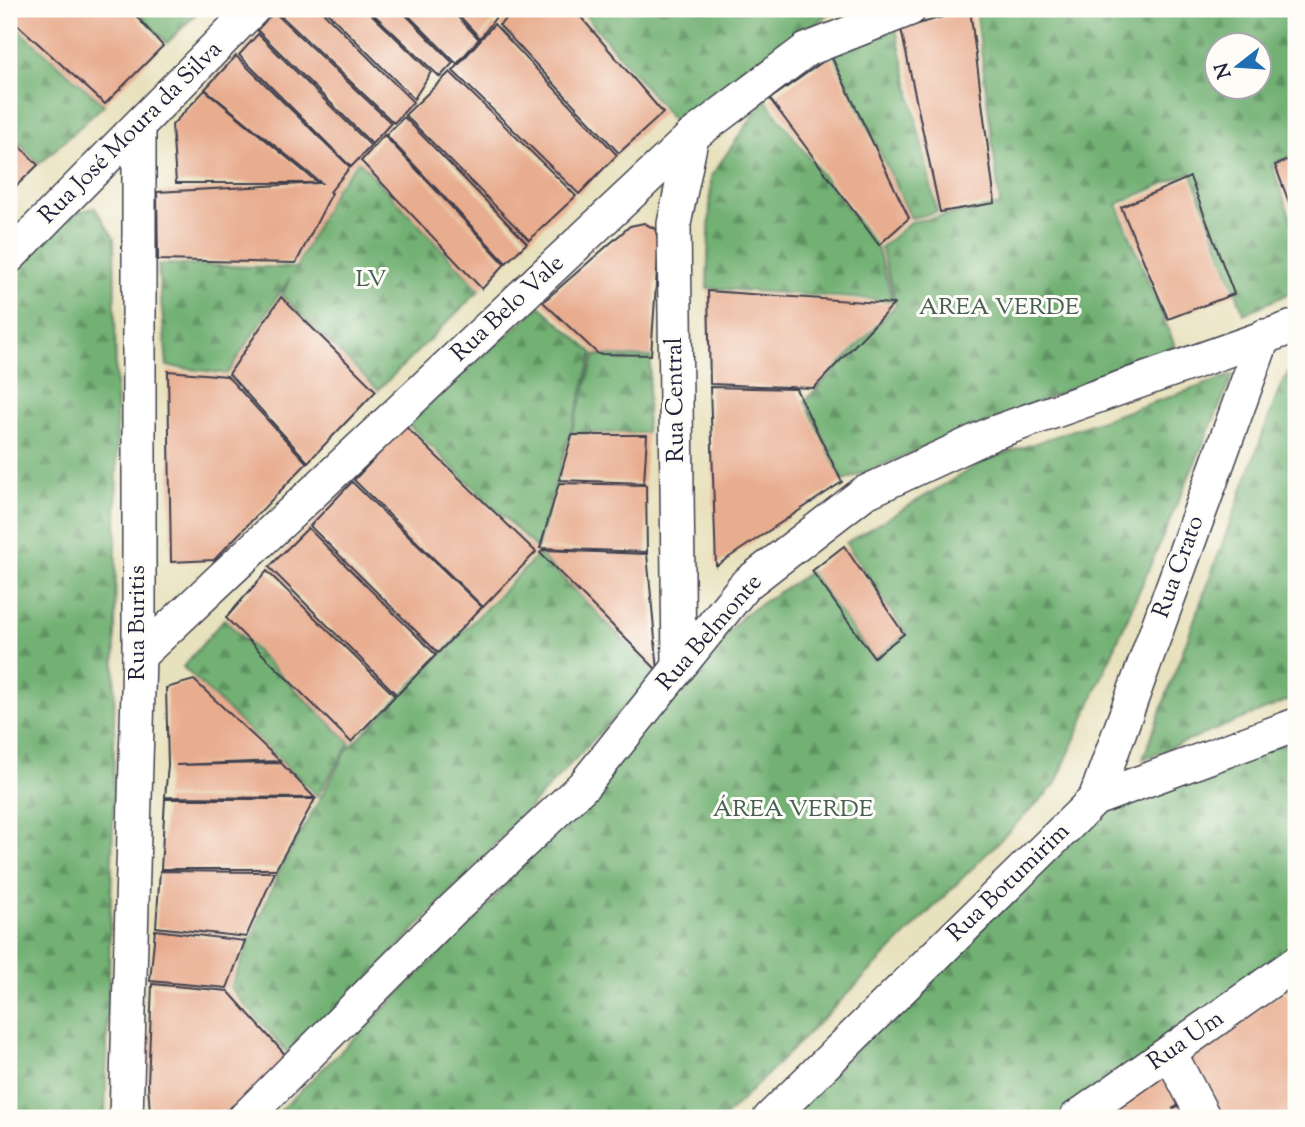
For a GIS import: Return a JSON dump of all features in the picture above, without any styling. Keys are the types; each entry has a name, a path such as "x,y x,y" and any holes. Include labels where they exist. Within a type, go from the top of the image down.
{"street":[{"name":"Rua José Moura da Silva","path":"9,257 139,128 253,9"},
{"name":"Rua Belo Vale","path":"139,656 692,136 806,50 911,9"},
{"name":"Rua Buritis","path":"126,1118 139,656 139,128"},
{"name":"Rua Central","path":"679,666 674,224 692,136"},
{"name":"Rua Belmonte","path":"245,1118 456,907 584,785 745,585 864,493 993,433 1296,326"},
{"name":"Rua Crato","path":"1095,799 1264,336"},
{"name":"Rua Botumirim","path":"769,1118 1095,799 1296,725"},
{"name":"Rua Um","path":"1076,1118 1296,963"},
{"path":"1170,1053 1204,1118"}],"green space":[{"path":"135,9 201,9 167,43"},
{"path":"580,9 834,9 682,131"},
{"name":"AREA VERDE","path":"976,9 1296,9 1296,154 1272,165 1296,233 1296,290 1244,314 1191,172 1117,204 1175,346 843,481 805,401 896,305 881,247 911,222 1000,205"},
{"path":"9,21 104,105 39,164 9,132"},
{"path":"896,29 937,212 911,218 834,55"},
{"path":"765,99 877,247 893,301 707,288 711,176"},
{"name":"LV","path":"359,161 480,290 378,390 282,296 290,278 227,374 167,366 158,264 296,268 335,189"},
{"path":"95,208 114,238 117,454 113,824 105,1118 9,1118 9,272 59,217"},
{"path":"540,306 593,353 537,549 407,423"},
{"path":"595,355 651,357 646,433 571,433"},
{"path":"1296,358 1296,697 1143,759 1279,390"},
{"name":"ÁREA VERDE","path":"1233,375 1055,785 724,1118 273,1118 486,908 584,785 745,614 810,572 874,659 906,634 846,543 986,460"},
{"path":"539,554 656,673 293,1059 230,988 279,871 347,750"},
{"path":"224,619 350,743 317,796 183,667"},
{"path":"1296,738 1296,958 1059,1118 786,1118 1102,809"}],"building":[{"path":"9,9 130,9 163,46 105,104 9,17"},
{"path":"320,9 413,102 394,123 276,11"},
{"path":"324,9 366,9 431,72 414,99"},
{"path":"368,9 400,9 453,63 440,77"},
{"path":"402,9 450,9 479,39 457,64"},
{"path":"453,9 502,9 480,38"},
{"path":"517,9 574,9 663,113 619,153 499,25"},
{"path":"970,9 995,203 940,212 901,29"},
{"path":"274,12 391,123 372,144 257,30"},
{"path":"494,24 617,155 579,194 453,71"},
{"path":"258,34 371,146 351,167 239,55"},
{"path":"236,56 350,167 330,192 332,193 296,263 158,260 157,192 321,183 205,89"},
{"path":"831,56 909,218 879,245 770,99"},
{"path":"450,72 576,196 529,240 405,115"},
{"path":"205,90 318,183 176,183 172,125"},
{"path":"404,117 527,243 506,263 386,135"},
{"path":"9,135 38,165 9,193"},
{"path":"384,135 505,264 482,289 361,161"},
{"path":"1296,157 1296,221 1275,165"},
{"path":"1190,177 1234,294 1168,319 1121,207"},
{"path":"644,223 655,229 659,242 651,355 598,354 543,302 630,226"},
{"path":"708,291 894,304 814,388 710,384"},
{"path":"281,297 376,391 308,462 229,374"},
{"path":"168,371 227,376 307,463 214,560 171,562"},
{"path":"710,387 796,389 842,482 716,566"},
{"path":"405,426 536,552 483,607 354,480"},
{"path":"572,435 647,435 644,483 559,480"},
{"path":"352,482 482,607 438,653 310,526"},
{"path":"559,483 646,485 647,552 540,548"},
{"path":"308,528 436,655 397,695 269,567"},
{"path":"844,546 904,634 874,657 812,571"},
{"path":"543,550 647,554 658,671 540,553"},
{"path":"267,571 395,696 351,742 226,618"},
{"path":"194,680 280,761 176,765 281,763 315,798 165,797 168,765 166,688"},
{"path":"165,799 315,799 276,869 161,869"},
{"path":"160,871 275,872 246,937 156,927"},
{"path":"155,930 245,941 227,988 150,981"},
{"path":"1296,982 1296,1006 1286,989"},
{"path":"152,984 228,991 290,1060 217,1118 152,1118 148,1084"},
{"path":"1285,991 1296,1010 1296,1118 1218,1118 1186,1057"},
{"path":"1166,1070 1183,1103 1172,1109 1183,1104 1191,1118 1105,1118 1103,1114"}]}
